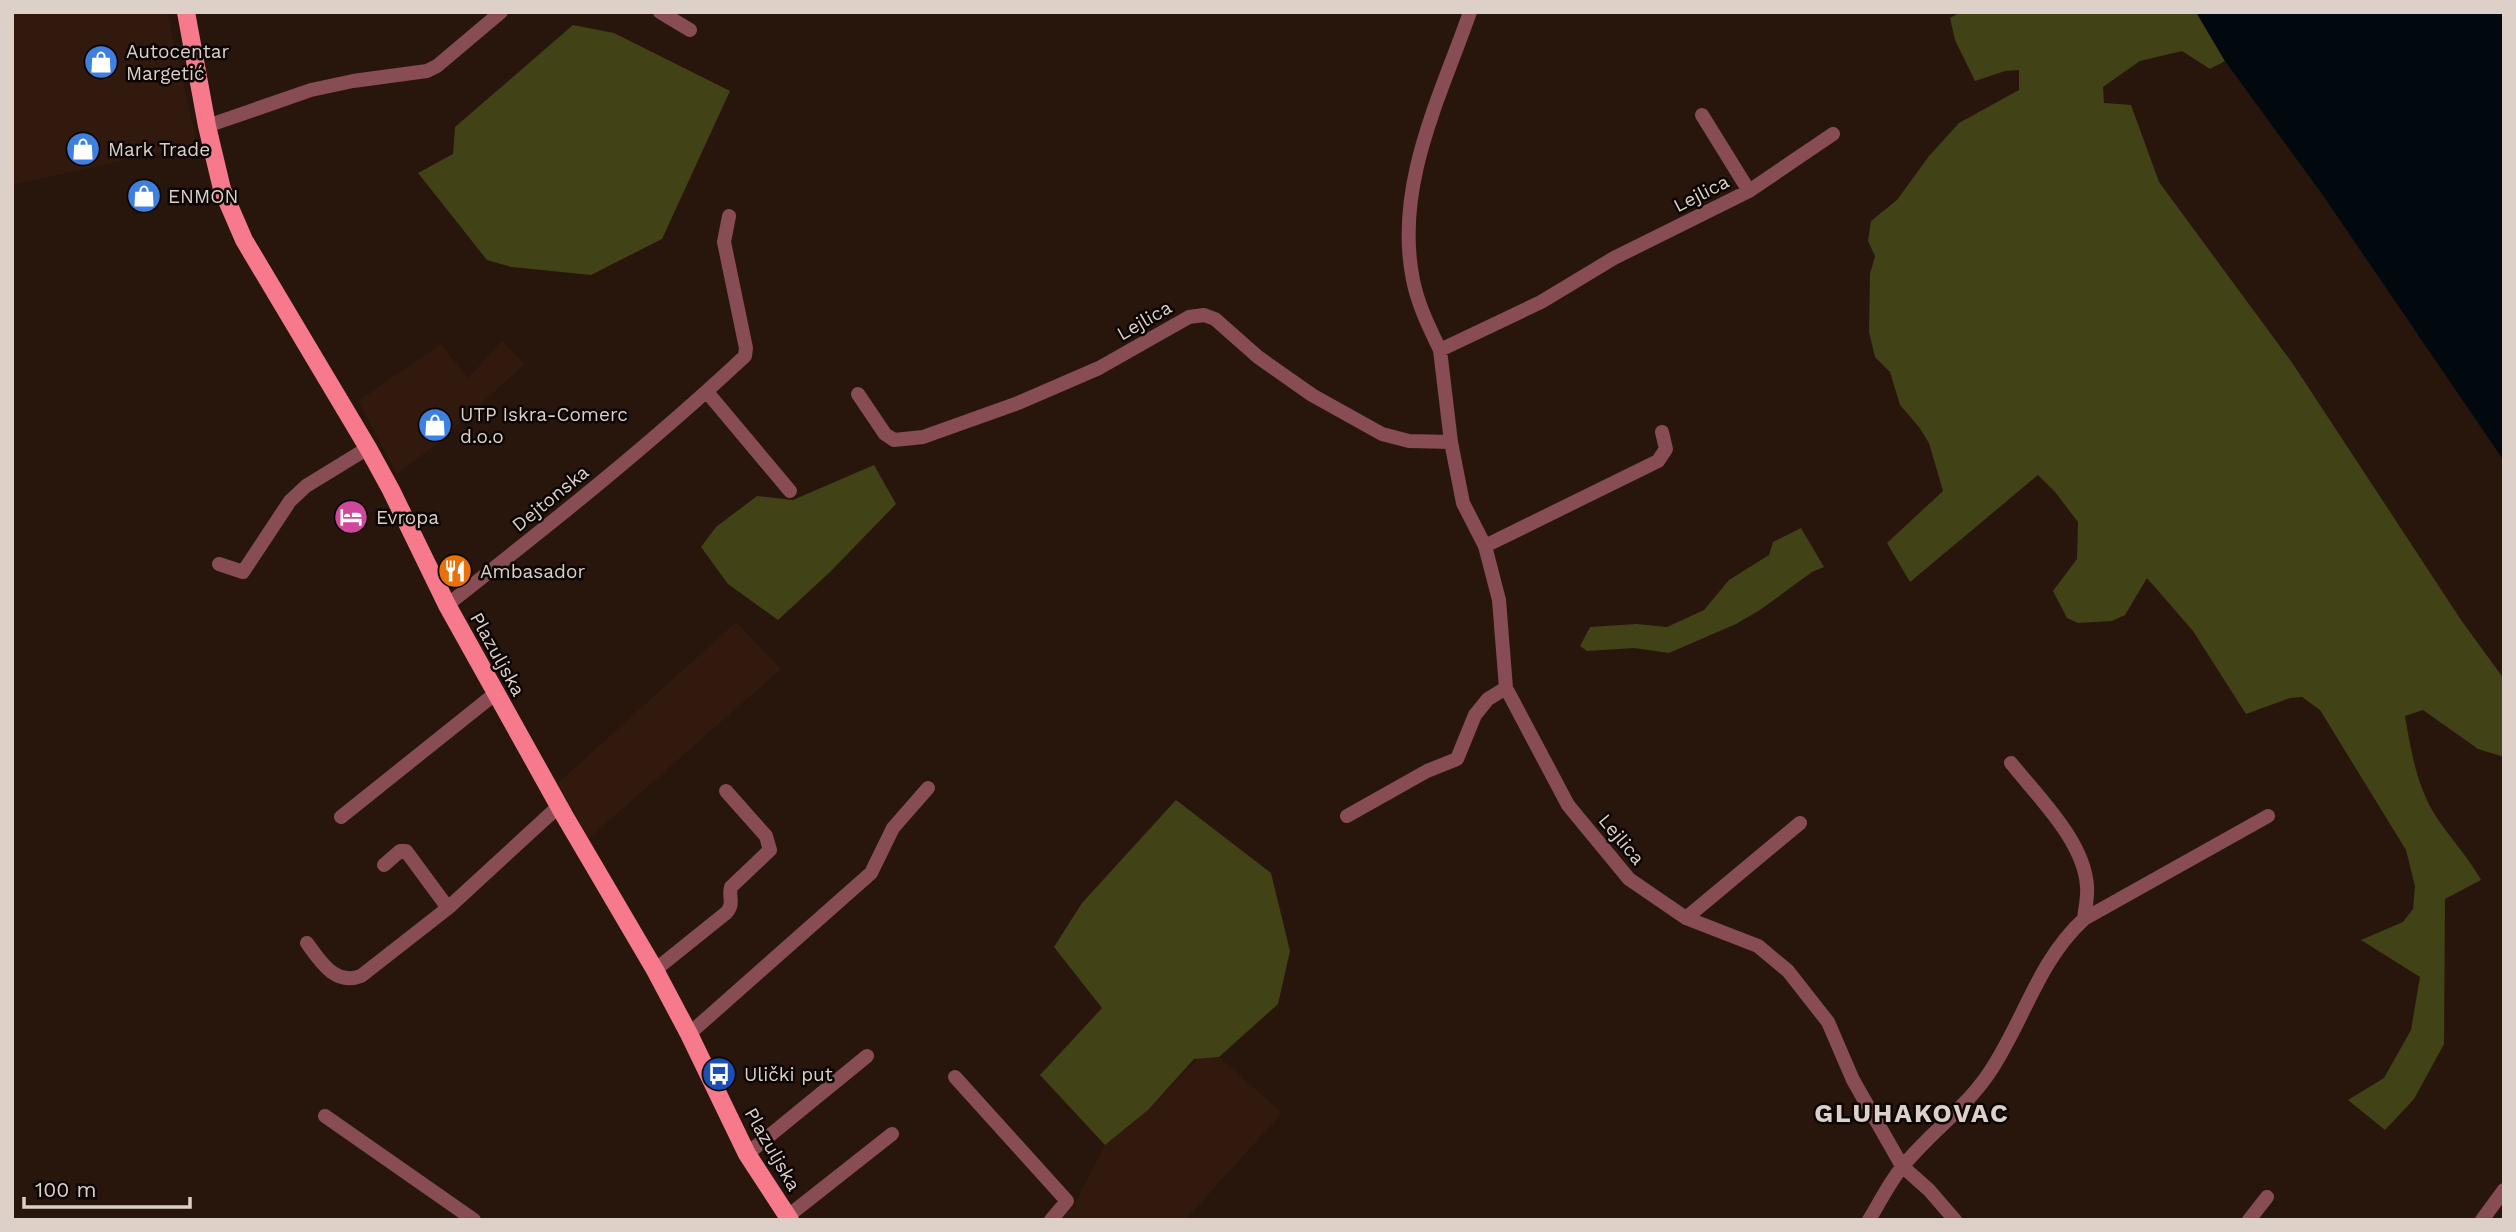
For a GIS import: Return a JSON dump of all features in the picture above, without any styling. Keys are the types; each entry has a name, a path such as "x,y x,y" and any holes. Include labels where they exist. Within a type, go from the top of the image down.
{"main road":[{"name":"Plazuljska","path":"186,12 207,126 222,189 244,240 368,447 447,605 559,806 655,970 747,1154 789,1218"}],"street":[{"path":"207,126 311,90 427,71 437,66 501,12"},
{"path":"660,12 690,30"},
{"path":"1440,350 1420,307 1413,279 1409,233 1412,184 1418,155 1470,12"},
{"path":"1702,115 1749,191"},
{"name":"Lejlica","path":"1833,134 1749,191 1614,258 1541,302 1440,350 1451,442 1463,503 1485,547 1499,600 1506,688 1568,805 1629,879 1686,918 1758,946 1788,971 1828,1022 1853,1080 1902,1167 1929,1191 1955,1220"},
{"name":"Dejtonska","path":"447,605 565,512 707,392 745,356 724,242 729,216"},
{"name":"Lejlica","path":"858,394 885,434 894,440 923,437 1018,403 1088,373 1189,317 1204,315 1215,319 1258,357 1312,395 1382,434 1409,441 1451,442"},
{"path":"707,392 790,491"},
{"path":"1485,547 1658,461 1666,449 1662,432"},
{"path":"219,564 243,572 290,501 306,486 368,447"},
{"path":"1347,816 1427,771 1457,759 1475,715 1488,699 1506,688"},
{"path":"341,817 496,693"},
{"path":"2011,763 2082,858 2087,887 2084,919"},
{"path":"689,1034 871,873 893,828 928,789"},
{"path":"655,970 726,913 731,907 731,887 770,850 766,836 726,792"},
{"path":"307,943 340,978 353,979 361,976 448,908 559,806"},
{"path":"1869,1220 1902,1167 1987,1076 2042,970 2068,933 2084,919 2268,816"},
{"path":"1686,918 1800,823"},
{"path":"384,865 400,851 406,852 448,908"},
{"path":"747,1154 867,1056"},
{"path":"955,1077 1067,1202 1051,1220"},
{"path":"325,1116 474,1220"},
{"path":"789,1218 892,1134"},
{"path":"2482,1220 2504,1190"},
{"path":"2249,1220 2267,1197"}],"shaded area":[{"path":"12,12 167,12 197,144 12,185"},
{"path":"1961,12 2196,12 2225,61 2210,69 2182,51 2140,61 2103,87 2104,103 2131,105 2159,182 2293,364 2461,620 2504,679 2504,759 2478,749 2423,710 2405,716 2412,756 2424,794 2437,818 2481,880 2445,899 2444,1044 2414,1099 2385,1130 2348,1100 2384,1078 2411,1030 2420,977 2361,940 2403,922 2413,909 2415,886 2406,850 2320,710 2302,697 2290,698 2246,714 2193,631 2147,578 2125,615 2112,621 2078,623 2067,618 2053,591 2077,559 2078,522 2038,475 1910,582 1887,543 1943,491 1929,443 1900,405 1890,372 1875,357 1869,332 1870,274 1875,256 1868,241 1871,221 1897,200 1929,156 1959,123 2019,90 2019,70 2005,71 1975,81 1955,40 1950,18"},
{"path":"2196,12 2504,12 2504,461 2322,194 2225,61"},
{"path":"573,25 614,33 730,91 662,239 591,275 512,267 487,260 418,173 453,154 455,127"},
{"path":"502,341 525,364 429,450 397,474 358,401 441,344 468,378"},
{"path":"874,465 896,504 830,572 778,620 728,584 701,547 716,527 757,496 793,500"},
{"path":"1801,528 1824,567 1812,572 1736,624 1669,653 1634,648 1587,651 1580,646 1590,627 1637,624 1667,627 1704,610 1729,580 1769,555 1773,542"},
{"path":"736,622 781,669 588,839 558,783"},
{"path":"1176,800 1271,873 1290,951 1278,1004 1219,1057 1194,1059 1148,1110 1105,1145 1040,1075 1102,1008 1054,947 1082,903"},
{"path":"1219,1057 1282,1113 1185,1220 1058,1220 1073,1207 1105,1145 1148,1110 1199,1058"}],"place":[{"name":"Autocentar Margetić","path":"101,62"},
{"name":"Mark Trade","path":"83,149"},
{"name":"ENMON","path":"144,196"},
{"name":"UTP Iskra-Comerc d.o.o","path":"435,425"},
{"name":"Evropa","path":"351,517"},
{"name":"Ambasador","path":"455,571"},
{"name":"Ulički put","path":"719,1074"}],"district":[{"name":"GLUHAKOVAC","path":"1912,1113"}]}
